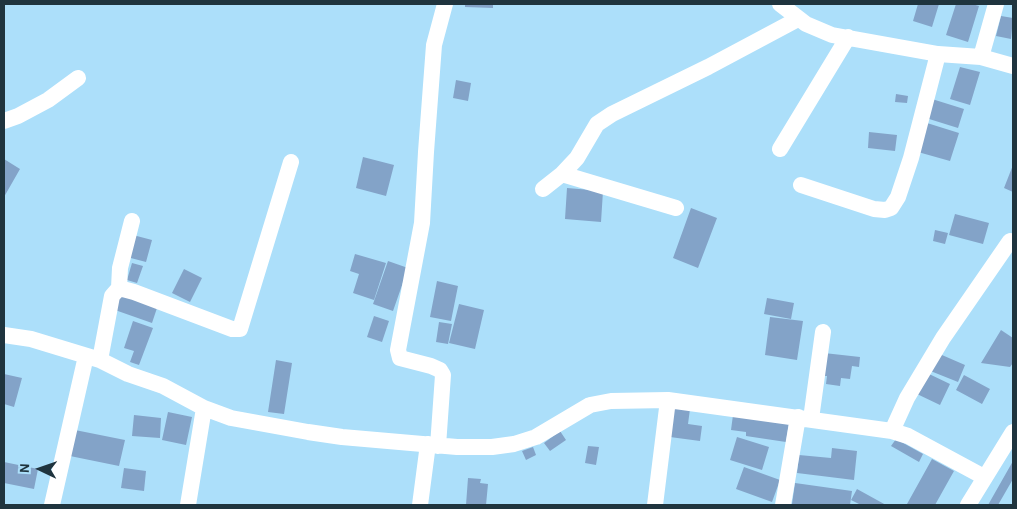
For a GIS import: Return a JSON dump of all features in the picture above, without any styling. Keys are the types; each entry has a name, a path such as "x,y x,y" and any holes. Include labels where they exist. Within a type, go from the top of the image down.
{"street":[{"path":"420,505 433,445 443,375 440,370 431,366 400,358 398,350 422,222 434,45 445,4"},
{"path":"780,4 798,19 821,31 848,38 938,54 981,57 1013,66"},
{"path":"981,57 996,4"},
{"path":"543,189 562,174 577,158 596,124 798,19"},
{"path":"780,149 848,38"},
{"path":"801,185 874,209 884,210 891,208 898,197 911,158 938,54"},
{"path":"4,121 18,116 48,100 78,78"},
{"path":"119,288 143,295 232,329 240,328 291,162"},
{"path":"562,174 676,208"},
{"path":"52,505 112,296 119,288 120,268 132,222"},
{"path":"892,431 906,398 943,338 1010,241"},
{"path":"783,505 823,332"},
{"path":"4,334 31,339 93,358 128,374 163,386 204,408 231,418 342,437 457,448 492,447 514,444 536,436 590,405 611,401 668,400 892,431 908,436 984,478"},
{"path":"655,505 668,400"},
{"path":"188,505 204,408"},
{"path":"968,505 984,478 1011,441"}],"building":[{"path":"465,4 493,4 493,8 465,7"},
{"path":"918,4 939,4 932,27 913,21"},
{"path":"956,4 979,6 968,42 946,35"},
{"path":"1001,16 1013,18 1011,39 996,36"},
{"path":"960,67 980,72 970,105 950,99"},
{"path":"456,80 471,83 468,101 453,98"},
{"path":"896,94 908,96 907,103 895,102"},
{"path":"932,99 964,109 958,128 926,118"},
{"path":"927,123 959,133 950,161 918,152"},
{"path":"869,132 897,135 895,151 868,148"},
{"path":"363,157 394,165 386,196 356,188"},
{"path":"4,159 20,169 4,197"},
{"path":"1013,165 1013,192 1004,188"},
{"path":"567,188 603,191 601,222 565,219"},
{"path":"691,208 717,218 698,268 673,258"},
{"path":"955,214 989,223 983,244 949,235"},
{"path":"935,230 948,233 945,244 933,241"},
{"path":"133,235 152,240 146,262 127,257"},
{"path":"355,254 386,263 374,300 353,293 359,274 350,271"},
{"path":"388,261 408,268 393,311 373,304"},
{"path":"132,263 143,266 137,283 127,280"},
{"path":"184,269 202,278 190,302 172,293"},
{"path":"437,281 458,286 451,321 430,317"},
{"path":"120,295 157,308 152,323 115,310"},
{"path":"767,298 794,303 791,319 764,314"},
{"path":"459,304 484,310 475,349 449,343"},
{"path":"374,316 389,321 382,342 367,337"},
{"path":"770,317 803,321 797,360 765,355"},
{"path":"133,321 153,328 139,365 130,362 134,351 124,348"},
{"path":"439,322 452,324 448,344 436,342"},
{"path":"1001,330 1013,338 1013,363 1010,367 981,363"},
{"path":"935,352 965,365 958,382 928,370"},
{"path":"824,353 860,357 859,367 852,366 850,379 841,378 840,386 826,384 827,376 821,376"},
{"path":"276,360 292,363 284,414 268,412"},
{"path":"927,373 950,384 940,405 917,394"},
{"path":"4,374 22,378 14,407 4,404"},
{"path":"964,375 990,389 982,404 956,390"},
{"path":"674,406 690,409 688,424 702,426 700,441 670,437"},
{"path":"168,412 192,417 186,445 162,440"},
{"path":"134,415 161,418 160,438 132,436"},
{"path":"733,415 789,423 786,442 746,436 746,432 731,430"},
{"path":"75,430 125,440 119,466 70,456"},
{"path":"560,431 566,440 550,451 544,443"},
{"path":"737,437 769,447 762,470 730,460"},
{"path":"896,439 923,454 919,462 891,446"},
{"path":"588,446 599,447 596,465 585,463"},
{"path":"533,447 536,455 526,460 522,451"},
{"path":"832,448 857,451 854,480 797,473 799,455 831,458"},
{"path":"932,459 954,471 935,505 907,504"},
{"path":"1013,461 1013,479 998,505 988,505"},
{"path":"4,462 38,469 34,489 4,483"},
{"path":"744,467 780,480 772,502 736,489"},
{"path":"124,468 146,471 144,491 121,488"},
{"path":"468,478 481,479 480,483 488,484 486,505 466,505"},
{"path":"795,483 852,491 850,505 792,504"},
{"path":"857,489 886,505 861,505 851,500"}]}
